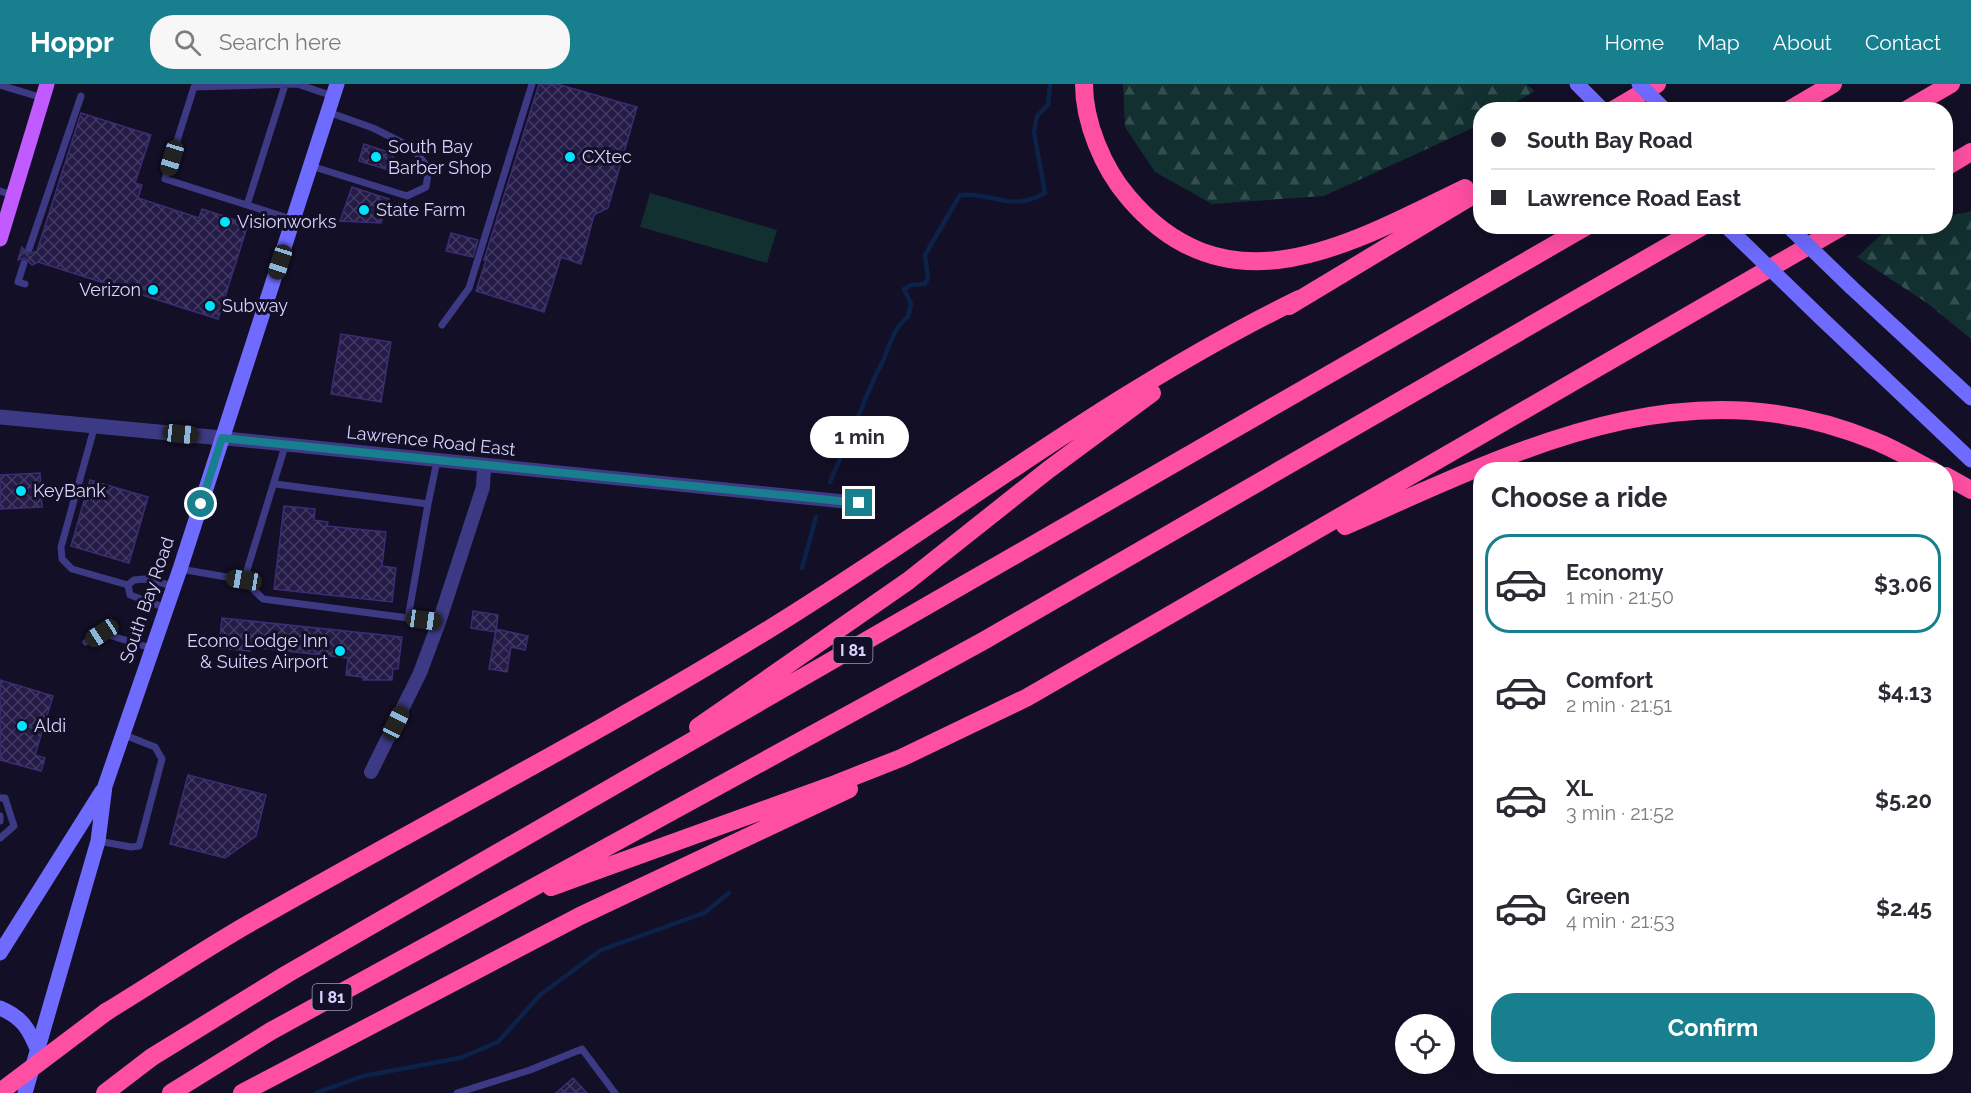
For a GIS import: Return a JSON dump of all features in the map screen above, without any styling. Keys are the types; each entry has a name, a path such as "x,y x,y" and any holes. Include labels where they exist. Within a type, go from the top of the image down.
{"highway":[{"path":"1084,84 1089,117 1102,156 1123,191 1141,212 1177,240 1211,255 1250,261 1290,260 1324,252 1370,234 1473,183"},
{"path":"1627,102 1657,84"},
{"path":"1803,102 1833,84"},
{"path":"1920,102 1951,84"},
{"path":"1953,163 1971,152"},
{"path":"604,793 909,581 1139,401 1299,299 1473,195"},
{"name":"I 81","path":"105,1093 152,1057 287,974 1573,234"},
{"name":"I 81","path":"171,1093 271,1031 985,640 1689,234"},
{"path":"496,907 830,786 901,758 1026,698 1829,234"},
{"path":"0,1092 106,1012 240,929 718,660 812,602 1104,408 1262,317 1299,299"},
{"path":"1492,462 1559,436 1642,416 1713,410 1804,418 1875,441 1916,462"},
{"path":"1261,563 1473,470"},
{"path":"1953,480 1971,490"},
{"path":"242,1093 580,916 831,799 901,758"}],"main road":[{"path":"1577,84 1596,102"},
{"path":"1639,84 1657,102"},
{"name":"South Bay Road","path":"25,1093 98,841 105,786 180,569 335,90"},
{"path":"0,239 7,193 45,91"},
{"path":"1734,234 1971,460"},
{"path":"1796,234 1971,398"},
{"name":"South Bay Road","path":"0,953 105,786"},
{"path":"0,1008 17,1015 29,1029 38,1051"}],"street":[{"name":"Lawrence Road East","path":"0,417 859,503"},
{"path":"371,772 420,673 440,622 483,487 484,466"}],"lane":[{"path":"294,220 165,179 195,87 297,84 335,90"},
{"path":"442,325 469,288 532,84"},
{"path":"0,85 45,91"},
{"path":"247,205 285,85"},
{"path":"29,249 81,96"},
{"path":"311,166 407,196 426,187 429,168 411,147 373,128 328,112"},
{"path":"24,262 18,282 25,284"},
{"path":"95,425 61,547 62,559 72,569 128,585"},
{"path":"244,580 285,446"},
{"path":"408,618 437,461"},
{"path":"275,484 428,504"},
{"path":"180,569 244,580 263,599 440,622"},
{"path":"128,585 134,580 144,579 174,586"},
{"path":"128,585 130,595 166,608"},
{"path":"86,642 102,633 151,648"},
{"path":"98,841 131,847 139,846 162,759 155,747 122,734"},
{"path":"0,798 5,798 14,826 0,838"},
{"path":"0,816 0,821"},
{"path":"457,1093 530,1070 582,1049 615,1093"}],"green space":[{"path":"1123,84 1526,84 1535,91 1516,102 1473,102 1473,128 1324,196 1212,204 1155,172 1125,127"},
{"path":"650,193 777,230 767,263 640,227"},
{"path":"1971,211 1971,339 1927,303 1857,257 1882,234 1953,234 1953,215"}],"building":[{"name":"CXtec","path":"539,84 557,84 637,107 608,208 594,215 581,264 561,257 544,312 476,291"},
{"path":"81,113 151,135 135,183 142,185 138,198 199,218 202,209 248,224 218,319 38,262 32,265 25,258 18,260 22,247 28,254 37,251"},
{"name":"South Bay Barber Shop","path":"364,144 394,154 389,170 359,161"},
{"name":"State Farm","path":"352,187 389,199 381,223 340,221"},
{"path":"451,233 478,240 473,257 446,251"},
{"path":"341,334 391,342 381,402 331,394"},
{"name":"KeyBank","path":"40,473 42,507 0,509 0,475"},
{"path":"90,480 148,497 129,563 71,546"},
{"path":"284,506 315,509 314,520 328,522 327,526 386,532 382,566 396,568 392,602 274,589"},
{"path":"473,611 498,615 496,632 471,628"},
{"name":"Econo Lodge Inn & Suites Airport","path":"222,618 402,637 398,669 393,669 392,680 363,680 363,677 346,675 348,658 250,647 250,651 219,648"},
{"path":"496,629 528,636 525,650 511,647 507,672 489,669"},
{"name":"Aldi","path":"0,680 53,696 35,755 45,758 41,771 0,760"},
{"path":"188,775 266,795 256,836 225,858 170,844"},
{"path":"573,1078 587,1093 556,1093"}],"waterway":[{"path":"830,482 893,335 908,317 911,304 904,289 911,285 925,284 928,278 925,255 960,195 983,196 1012,202 1032,199 1045,193 1034,132 1037,116 1048,105 1050,84"},
{"path":"802,568 816,517"},
{"path":"316,1093 363,1076 460,1058 498,1042 540,995 601,950 704,913 729,893"}],"place":[{"name":"South Bay Barber Shop","path":"376,157"},
{"name":"CXtec","path":"570,157"},
{"name":"State Farm","path":"364,210"},
{"name":"Visionworks","path":"225,222"},
{"name":"Verizon","path":"153,290"},
{"name":"Subway","path":"210,306"},
{"name":"KeyBank","path":"21,491"},
{"name":"Econo Lodge Inn & Suites Airport","path":"340,651"},
{"name":"Aldi","path":"22,726"}],"route":[{"path":"201,504 222,438 389,457 859,503"}]}
